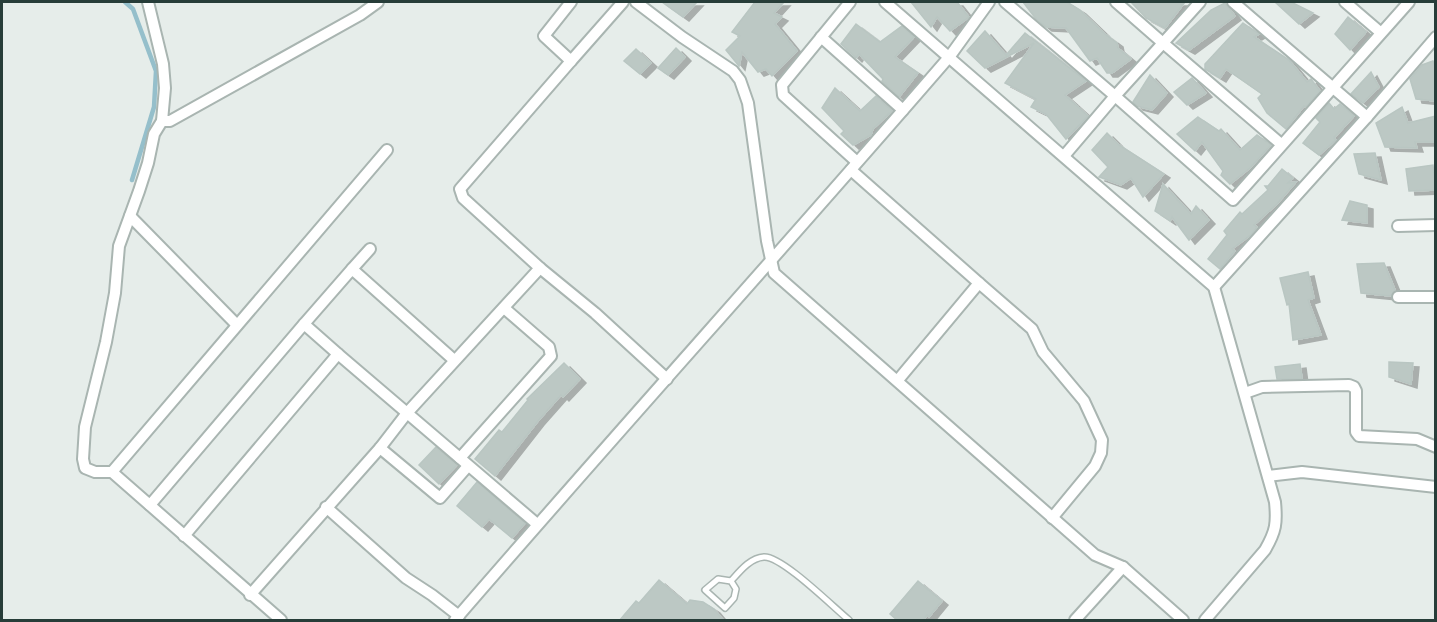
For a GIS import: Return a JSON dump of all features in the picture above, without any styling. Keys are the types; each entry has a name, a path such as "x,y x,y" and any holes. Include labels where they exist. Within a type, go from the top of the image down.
{"street":[{"path":"148,2 163,64 165,88 162,121 154,134 148,163 119,246 115,293 106,342 85,427 83,459 85,468 95,472 112,472 281,621"},
{"path":"162,121 170,121 360,15 378,2"},
{"path":"571,2 544,36 571,61"},
{"path":"623,2 460,189 463,198 540,268 595,313 667,380"},
{"path":"636,2 651,6 682,37 733,71 740,80 748,103 774,273 1095,555 1123,567 1184,621"},
{"path":"850,2 782,85 783,95 854,166 979,283 1032,329 1043,352 1084,401 1102,440 1101,453 1095,466 1052,518"},
{"path":"885,2 1215,287 1275,502 1277,520 1273,537 1265,550 1205,621"},
{"path":"326,507 406,578 457,618 537,524 667,380 950,56 989,2"},
{"path":"1005,2 1233,200 1409,2"},
{"path":"1116,2 1281,144"},
{"path":"1064,156 1200,2"},
{"path":"1233,2 1367,117"},
{"path":"1345,2 1380,32"},
{"path":"821,37 903,110"},
{"path":"1215,287 1436,37"},
{"path":"112,472 387,150"},
{"path":"130,216 237,325"},
{"path":"1398,226 1436,225"},
{"path":"150,505 370,249"},
{"path":"250,595 380,448 407,413 454,360 540,268"},
{"path":"352,269 454,360"},
{"path":"898,380 979,283"},
{"path":"1398,297 1436,297"},
{"path":"380,448 440,498 464,462 551,356 549,347 504,308"},
{"path":"304,324 537,524"},
{"path":"184,536 338,354"},
{"path":"1245,393 1262,387 1349,385 1356,391 1356,432 1359,436 1420,439 1436,447"},
{"path":"1268,476 1302,472 1436,487"},
{"path":"1076,621 1123,567"}],"lane":[{"path":"731,581 748,563 765,557 780,561 849,621"},
{"path":"718,579 731,581 736,589 735,598 726,608 705,590 718,579"}],"building":[{"path":"662,2 697,2 683,17"},
{"path":"755,2 784,2 774,13 782,17 775,24 797,51 772,76 766,69 758,72 742,52 739,66 726,50 740,36 732,32"},
{"path":"911,2 957,2 969,17 950,31 937,17 931,27"},
{"path":"1023,2 1067,2 1080,10 1117,43 1118,48 1131,59 1112,73 1107,73 1097,58 1090,61 1066,28 1046,27 1036,19"},
{"path":"1131,2 1185,2 1165,28 1146,18"},
{"path":"1275,2 1291,2 1313,13 1299,24"},
{"path":"1225,3 1235,16 1189,50 1176,43 1211,10"},
{"path":"1348,17 1366,32 1350,50 1335,34"},
{"path":"1243,23 1259,34 1254,37 1289,60 1307,82 1311,79 1320,91 1306,107 1304,106 1286,129 1267,113 1258,98 1262,94 1226,69 1220,78 1205,69 1205,64"},
{"path":"856,24 880,42 902,26 914,37 895,57 918,73 899,97 859,54 856,58 841,44"},
{"path":"985,31 1006,55 1025,33 1086,81 1065,95 1088,116 1066,139 1046,114 1031,107 1036,99 1005,83 1034,43 985,68 967,51"},
{"path":"676,48 685,57 668,75 658,68"},
{"path":"636,49 651,63 640,74 624,61"},
{"path":"1433,61 1436,68 1436,101 1416,99 1410,79 1422,65"},
{"path":"1371,72 1379,87 1363,103 1351,94"},
{"path":"1150,75 1167,93 1152,110 1137,106 1133,102"},
{"path":"1192,78 1206,93 1187,105 1174,92"},
{"path":"835,88 860,111 876,96 892,111 873,129 871,135 853,145 841,134 844,131 822,108"},
{"path":"1329,103 1334,109 1340,104 1354,116 1334,138 1336,140 1319,155 1303,143 1320,122 1316,118"},
{"path":"1402,107 1408,123 1436,116 1436,142 1415,142 1417,148 1385,147 1376,123"},
{"path":"1198,117 1219,131 1221,129 1240,150 1257,135 1271,145 1250,168 1230,184 1221,175 1223,171 1202,142 1195,151 1177,134"},
{"path":"1107,133 1119,145 1164,174 1143,197 1131,178 1121,185 1099,177 1108,167 1092,150"},
{"path":"1375,153 1381,180 1359,174 1354,154"},
{"path":"1433,165 1436,190 1409,191 1406,169"},
{"path":"1282,169 1293,178 1288,183 1296,182 1254,225 1257,227 1252,234 1232,249 1235,251 1220,269 1208,259 1227,235 1224,231 1240,212 1242,214 1268,190 1265,186 1268,186"},
{"path":"1163,184 1191,214 1196,206 1209,220 1189,240 1172,217 1170,221 1155,211"},
{"path":"1350,201 1367,205 1367,223 1342,220"},
{"path":"1384,263 1395,290 1391,296 1361,293 1357,264"},
{"path":"1308,272 1314,298 1308,300 1321,335 1293,340 1289,304 1287,305 1280,278"},
{"path":"1389,362 1413,363 1411,384 1389,377"},
{"path":"564,363 580,379 563,397 561,395 538,421 495,476 475,459 499,430 502,432 527,399"},
{"path":"1300,364 1302,379 1277,379 1275,367"},
{"path":"436,447 457,465 439,484 419,465"},
{"path":"477,482 525,523 512,538 489,519 482,527 457,506"},
{"path":"659,580 687,604 690,600 703,602 714,609 724,621 619,621"},
{"path":"918,581 942,601 923,621 898,621 890,614"}],"waterway":[{"path":"125,2 133,9 156,71 154,107 132,180"}]}
